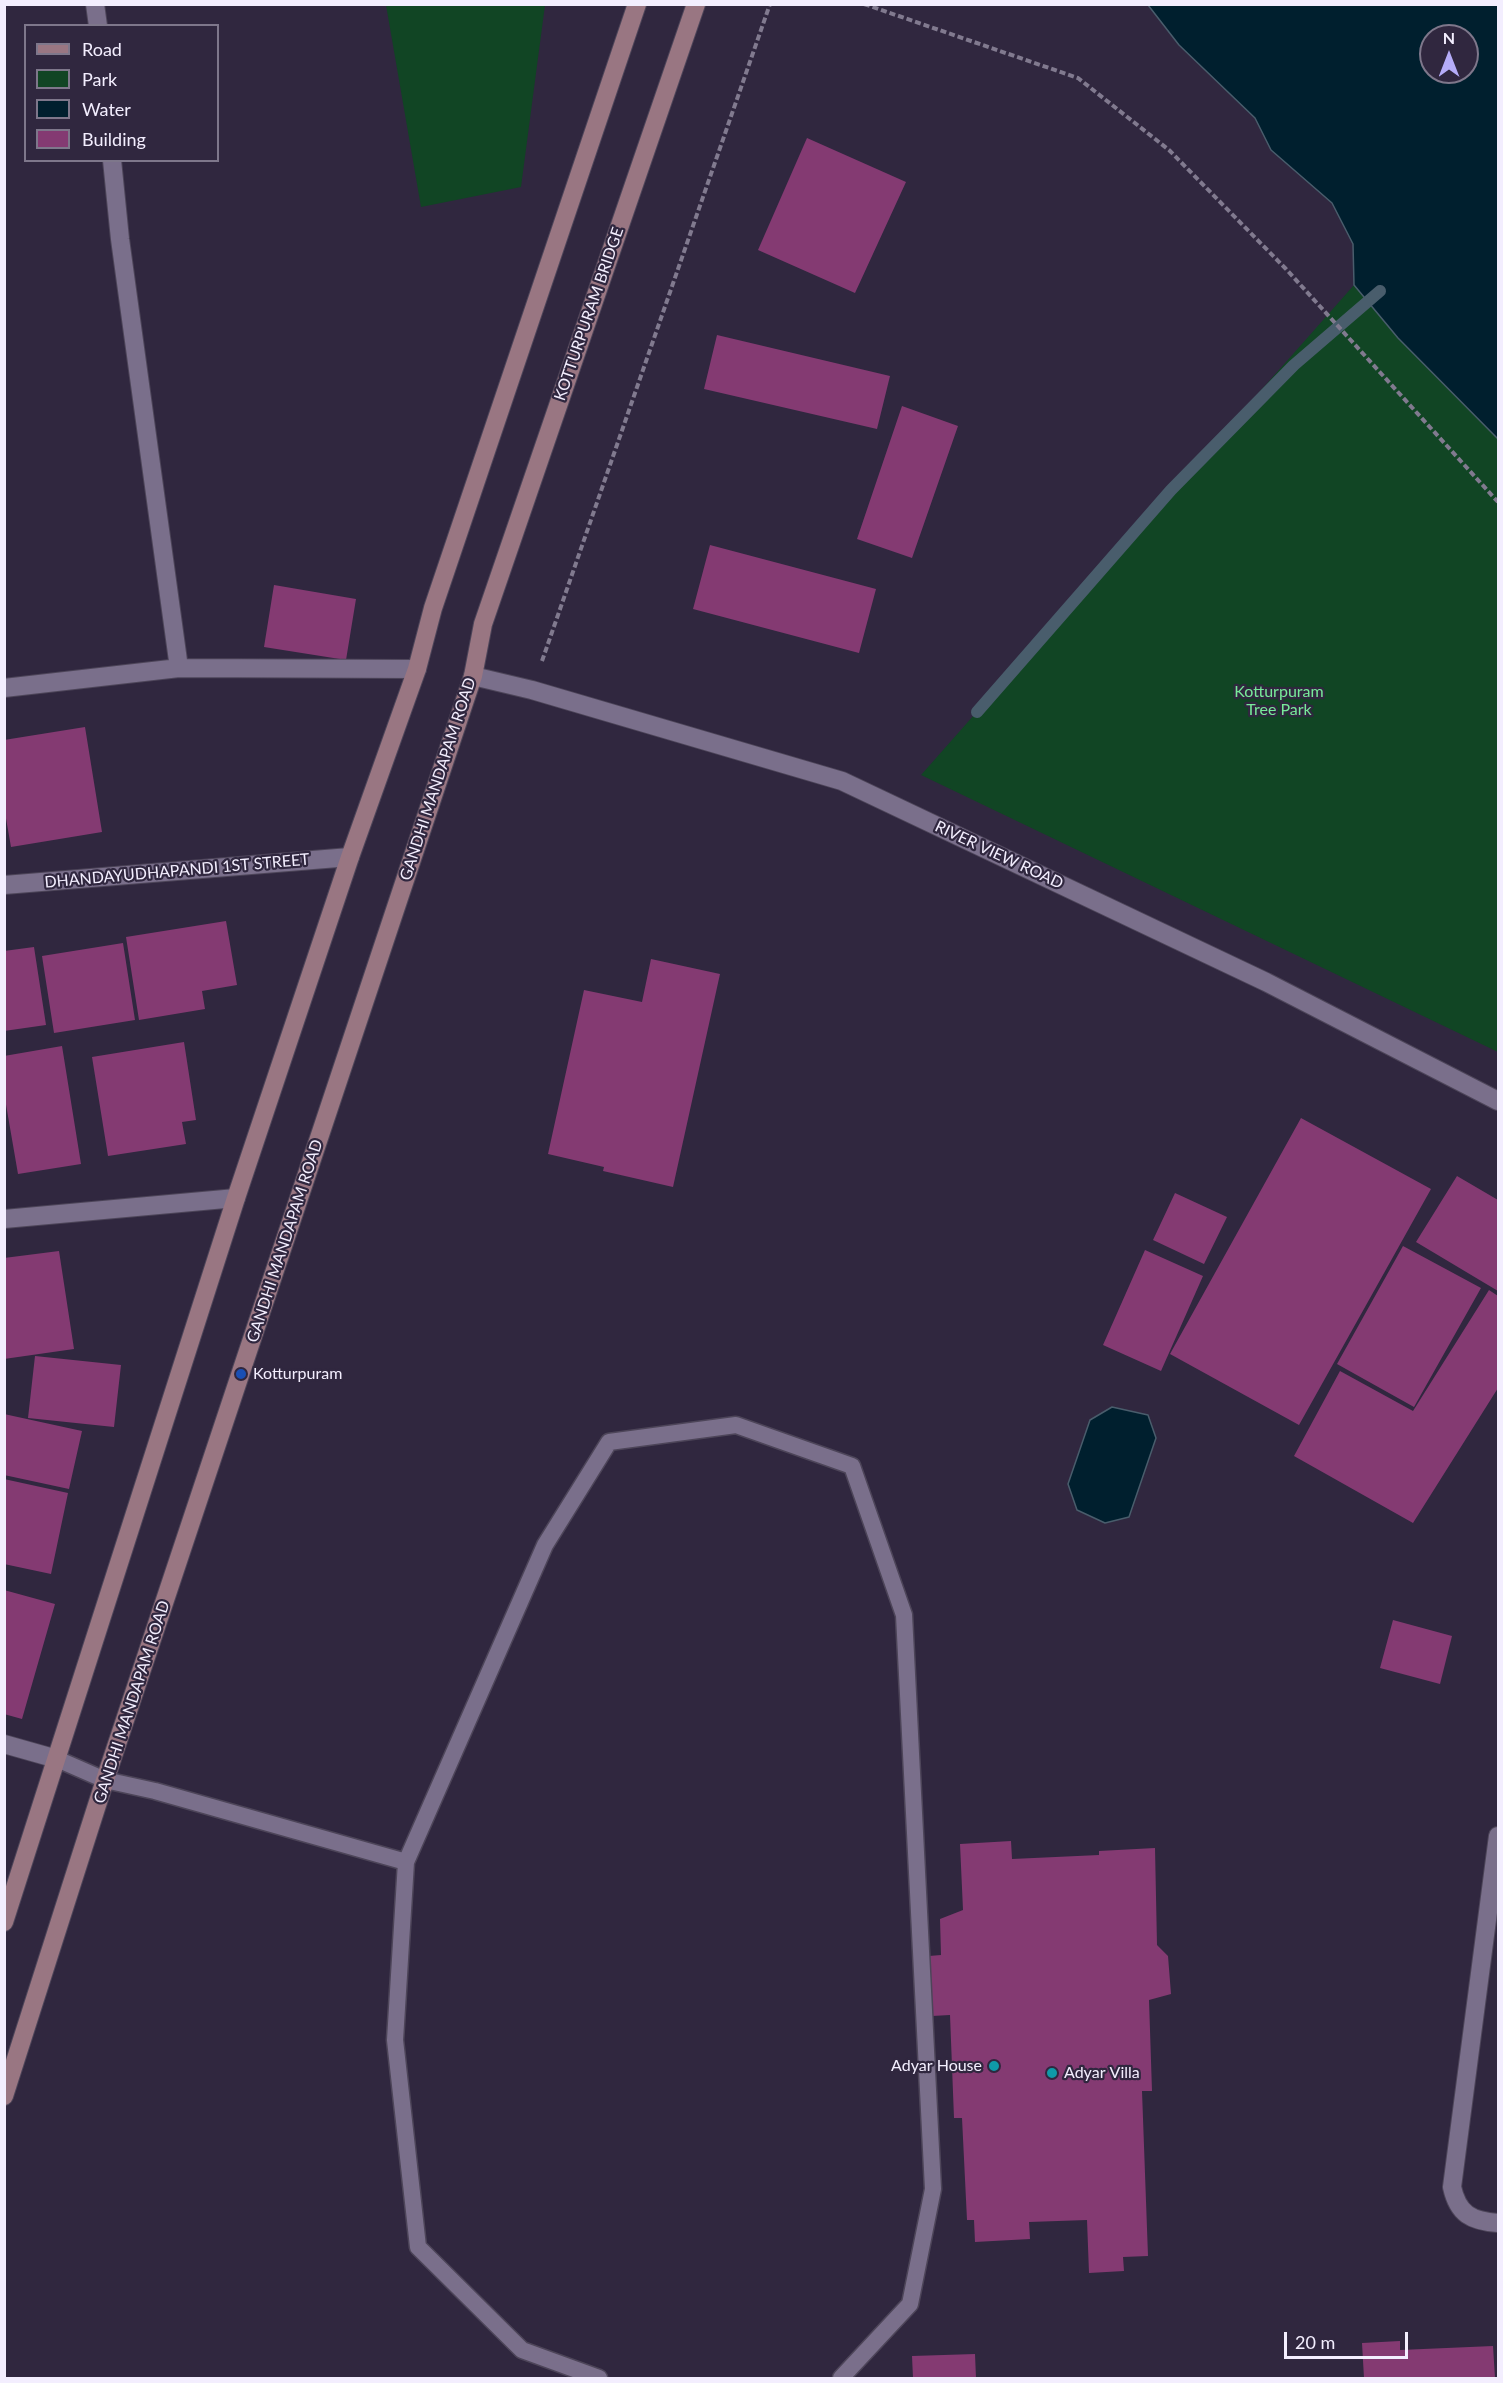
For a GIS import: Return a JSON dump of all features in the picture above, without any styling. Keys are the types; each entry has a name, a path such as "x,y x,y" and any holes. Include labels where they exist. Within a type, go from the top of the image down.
{"main road":[{"path":"4,1922 236,1198 417,669 433,608 637,4"},
{"name":"KOTTURPURAM BRIDGE","path":"483,624 696,4"},
{"name":"GANDHI MANDAPAM ROAD","path":"4,2096 105,1780 473,676 483,624"}],"street":[{"path":"95,4 98,24"},
{"path":"112,162 120,239 179,668"},
{"path":"4,688 179,668 417,669"},
{"name":"RIVER VIEW ROAD","path":"473,676 532,690 842,781 1266,982 1498,1101"},
{"name":"DHANDAYUDHAPANDI 1ST STREET","path":"4,885 351,857"},
{"path":"4,1219 236,1198"},
{"path":"4,1744 57,1759"},
{"path":"1498,1836 1452,2187 1456,2202 1465,2214 1477,2220 1498,2223"}],"lane":[{"path":"598,2379 522,2350 418,2247 395,2040 406,1862 545,1545 609,1442 736,1425 852,1466 904,1615 933,2189 910,2304 841,2379"},
{"path":"57,1759 105,1780 155,1791 406,1862"}],"path":[{"path":"532,690 770,4"},
{"path":"864,4 1078,78 1177,159 1286,269 1498,502"}],"green space":[{"path":"386,5 545,5 521,187 421,207"},
{"name":"Kotturpuram Tree Park","path":"1354,285 1398,338 1498,439 1498,1052 921,775"}],"water":[{"path":"1148,5 1498,5 1498,439 1398,338 1354,285 1353,244 1332,203 1271,150 1255,118 1179,45"},
{"path":"1112,1407 1148,1415 1156,1438 1129,1517 1105,1523 1077,1510 1068,1484 1090,1420"}],"building":[{"path":"807,138 906,182 855,293 758,250"},
{"path":"717,335 890,376 877,429 704,389"},
{"path":"902,406 958,426 912,558 857,539"},
{"path":"710,545 876,589 859,653 693,609"},
{"path":"274,585 356,599 346,660 264,647"},
{"path":"85,727 102,832 11,847 4,807 4,740"},
{"path":"226,921 237,985 202,991 205,1009 139,1020 126,937"},
{"path":"123,943 135,1020 54,1033 42,956"},
{"path":"34,947 46,1025 4,1031 4,951"},
{"path":"651,959 720,974 673,1187 603,1171 604,1167 548,1154 584,990 642,1002"},
{"path":"184,1042 196,1120 182,1122 186,1144 108,1156 92,1057"},
{"path":"62,1046 81,1164 18,1174 4,1093 4,1056"},
{"path":"1301,1118 1431,1189 1299,1425 1170,1354"},
{"path":"1457,1176 1498,1200 1498,1291 1416,1242"},
{"path":"1175,1193 1227,1217 1204,1264 1153,1240"},
{"path":"1403,1246 1481,1288 1414,1407 1337,1364"},
{"path":"1145,1250 1203,1276 1161,1371 1103,1345"},
{"path":"59,1251 74,1349 4,1359 4,1258"},
{"path":"1489,1290 1498,1296 1498,1388 1413,1523 1294,1456 1340,1371 1413,1411"},
{"path":"35,1356 121,1365 114,1427 28,1418"},
{"path":"4,1414 82,1431 69,1489 4,1475"},
{"path":"4,1479 68,1493 51,1574 4,1564"},
{"path":"4,1590 55,1604 22,1719 4,1714"},
{"path":"1393,1620 1452,1636 1440,1684 1380,1668"},
{"name":"Adyar House","path":"1011,1841 1012,1859 1099,1855 1099,1851 1155,1848 1157,1945 1168,1956 1171,1994 1149,2000 1152,2091 1142,2091 1148,2256 1123,2257 1124,2271 1089,2273 1087,2220 1029,2222 1030,2239 975,2242 974,2220 967,2220 962,2118 954,2118 950,2015 932,2016 929,1956 941,1955 940,1919 963,1910 960,1844"},
{"path":"1400,2341 1400,2350 1493,2346 1495,2378 1364,2378 1362,2343"},
{"path":"975,2354 976,2378 913,2378 912,2356"}],"waterway":[{"path":"977,712 1171,490 1294,365 1380,291"}],"place":[{"name":"Kotturpuram","path":"241,1374"},
{"name":"Adyar House","path":"994,2066"},
{"name":"Adyar Villa","path":"1052,2073"}]}
